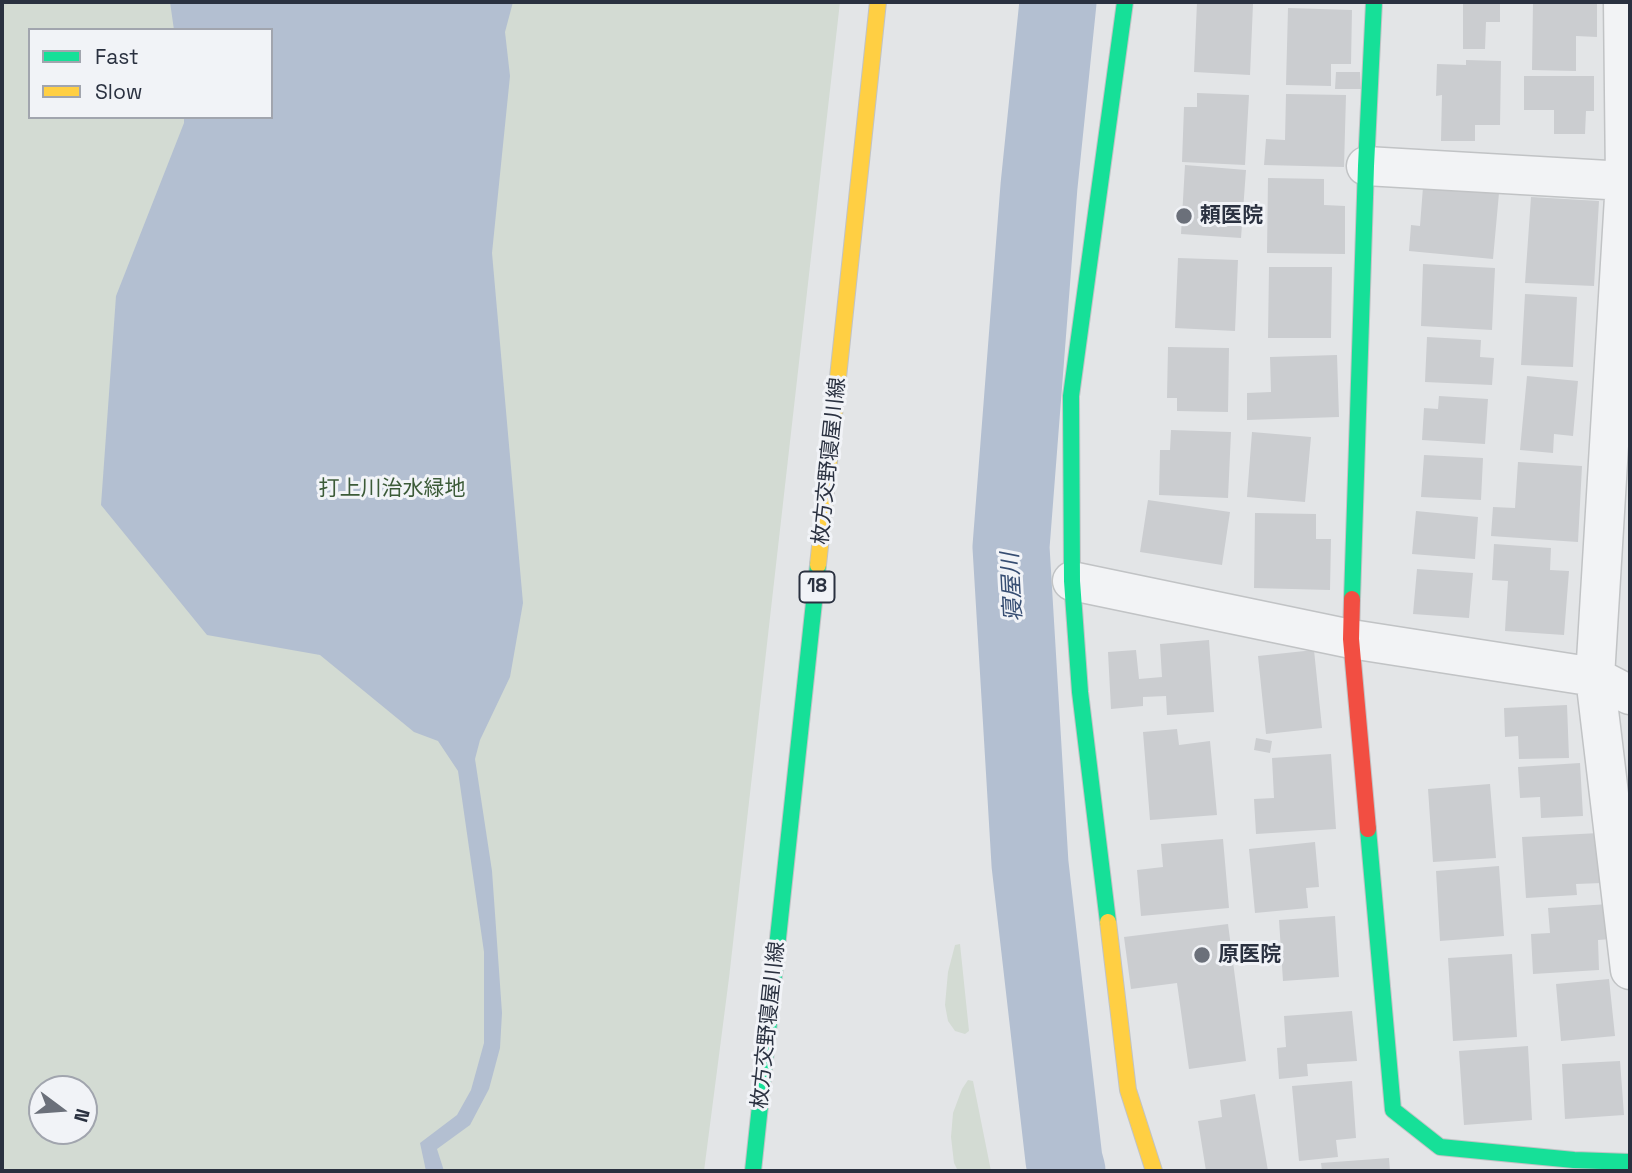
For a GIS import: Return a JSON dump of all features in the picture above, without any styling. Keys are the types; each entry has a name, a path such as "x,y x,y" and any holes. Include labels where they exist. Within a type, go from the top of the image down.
{"street":[{"name":"枚方交野寝屋川線","path":"754,1171 878,2"},
{"path":"1125,2 1071,396 1072,581 1080,692 1128,1090 1154,1171"},
{"path":"1374,2 1351,639 1392,1110 1440,1147 1630,1163"},
{"path":"1623,2 1628,183 1595,677 1630,970"},
{"path":"1366,166 1628,183"},
{"path":"1072,581 1351,639 1595,677 1630,695"}],"green space":[{"name":"打上川治水緑地","path":"2,2 840,2 729,978 704,1171 2,1171"},
{"path":"960,944 969,1031 965,1034 955,1031 948,1021 945,1005 948,972 955,945"},
{"path":"968,1080 973,1081 991,1171 958,1171 954,1163 951,1137 953,1113"}],"water":[{"path":"170,2 513,2 505,32 510,76 492,253 523,603 510,677 480,740 475,759 492,871 502,1013 500,1048 489,1089 470,1125 437,1149 444,1171 426,1171 420,1143 457,1115 471,1090 484,1043 484,952 458,771 438,741 414,732 320,655 207,635 101,505 116,296 184,119 273,119 273,28 174,28"}],"building":[{"path":"1197,2 1253,4 1250,75 1194,72"},
{"path":"1463,2 1500,2 1500,22 1486,22 1485,49 1463,49"},
{"path":"1533,2 1597,3 1597,37 1576,36 1576,71 1532,70"},
{"path":"1288,8 1352,10 1351,64 1331,64 1331,86 1286,85"},
{"path":"1466,60 1501,61 1500,125 1475,125 1475,141 1441,141 1442,95 1436,96 1437,64 1466,65"},
{"path":"1336,72 1360,72 1361,89 1335,89"},
{"path":"1524,76 1594,76 1594,111 1586,111 1585,134 1554,134 1554,110 1524,110"},
{"path":"1197,93 1249,95 1245,165 1182,162 1184,107 1197,107"},
{"path":"1286,94 1346,95 1344,167 1264,165 1266,139 1285,140"},
{"path":"1185,165 1246,170 1241,238 1181,234"},
{"path":"1268,178 1324,179 1324,205 1345,206 1345,254 1267,253"},
{"path":"1423,187 1499,193 1493,259 1409,251 1411,225 1420,226"},
{"path":"1531,197 1599,201 1594,286 1525,283"},
{"path":"1178,258 1238,260 1235,331 1175,328"},
{"path":"1423,264 1495,268 1492,330 1421,326"},
{"path":"1269,267 1332,267 1331,338 1268,338"},
{"path":"1525,294 1577,297 1573,367 1521,365"},
{"path":"1427,337 1481,340 1480,357 1494,358 1492,385 1425,382"},
{"path":"1168,347 1229,348 1228,412 1177,411 1177,398 1167,398"},
{"path":"1337,355 1339,417 1247,420 1247,393 1271,392 1270,357"},
{"path":"1527,376 1578,381 1573,436 1554,434 1553,453 1520,450"},
{"path":"1439,396 1488,399 1485,444 1422,440 1424,408 1438,409"},
{"path":"1171,430 1231,432 1228,498 1159,495 1160,450 1170,450"},
{"path":"1252,432 1311,437 1305,502 1247,497"},
{"path":"1424,455 1483,458 1481,500 1421,497"},
{"path":"1518,462 1582,466 1578,542 1491,536 1493,507 1515,508"},
{"path":"1148,500 1230,512 1222,565 1140,552"},
{"path":"1416,511 1478,517 1475,559 1412,554"},
{"path":"1255,513 1316,514 1316,539 1331,539 1330,590 1254,588"},
{"path":"1494,544 1551,548 1550,570 1569,571 1564,635 1505,631 1508,581 1492,580"},
{"path":"1417,569 1473,573 1469,618 1413,614"},
{"path":"1209,640 1214,712 1167,715 1166,696 1143,697 1143,706 1111,709 1108,652 1136,650 1139,679 1162,677 1160,644"},
{"path":"1314,650 1322,728 1266,734 1258,656"},
{"path":"1567,705 1569,758 1519,759 1518,736 1505,737 1504,708"},
{"path":"1177,729 1179,745 1210,741 1217,815 1150,820 1143,732"},
{"path":"1256,738 1272,741 1270,753 1254,750"},
{"path":"1331,754 1336,829 1256,834 1254,799 1274,798 1272,758"},
{"path":"1580,763 1583,816 1541,818 1540,797 1520,798 1518,767"},
{"path":"1490,784 1496,858 1433,862 1428,789"},
{"path":"1599,833 1602,883 1576,884 1577,895 1526,898 1522,837"},
{"path":"1223,839 1229,908 1141,916 1137,870 1163,867 1161,844"},
{"path":"1315,842 1319,887 1306,888 1308,908 1255,913 1249,849"},
{"path":"1499,866 1504,936 1440,941 1436,871"},
{"path":"1609,904 1611,939 1598,940 1599,970 1533,974 1531,934 1550,933 1548,908"},
{"path":"1335,916 1339,977 1283,981 1279,920"},
{"path":"1228,924 1246,1061 1189,1069 1177,983 1131,989 1124,937"},
{"path":"1512,954 1517,1037 1453,1041 1448,958"},
{"path":"1609,979 1615,1036 1561,1041 1556,984"},
{"path":"1352,1011 1357,1061 1307,1064 1308,1076 1279,1079 1277,1048 1286,1047 1284,1016"},
{"path":"1528,1046 1532,1120 1464,1125 1459,1051"},
{"path":"1620,1061 1624,1115 1565,1119 1562,1064"},
{"path":"1352,1081 1356,1138 1336,1140 1338,1157 1299,1161 1292,1086"},
{"path":"1255,1094 1268,1171 1206,1171 1198,1121 1222,1117 1220,1100"},
{"path":"1389,1158 1390,1171 1322,1171 1321,1163"}],"waterway":[{"name":"寝屋川","path":"1058,2 1039,186 1011,547 1030,864 1067,1171"}],"traffic: fast":[{"path":"1108,922 1080,692 1072,581 1071,396 1125,2"},
{"path":"1352,599 1374,2"},
{"path":"753,1171 818,565"},
{"path":"1368,829 1393,1110 1440,1147 1574,1160 1630,1162"}],"traffic: slow":[{"path":"818,565 878,2"},
{"path":"1108,922 1128,1090 1154,1171"}],"traffic: jam":[{"path":"1352,599 1351,639 1368,829"}],"place":[{"name":"頼医院","path":"1184,216"},
{"name":"原医院","path":"1202,955"}]}
